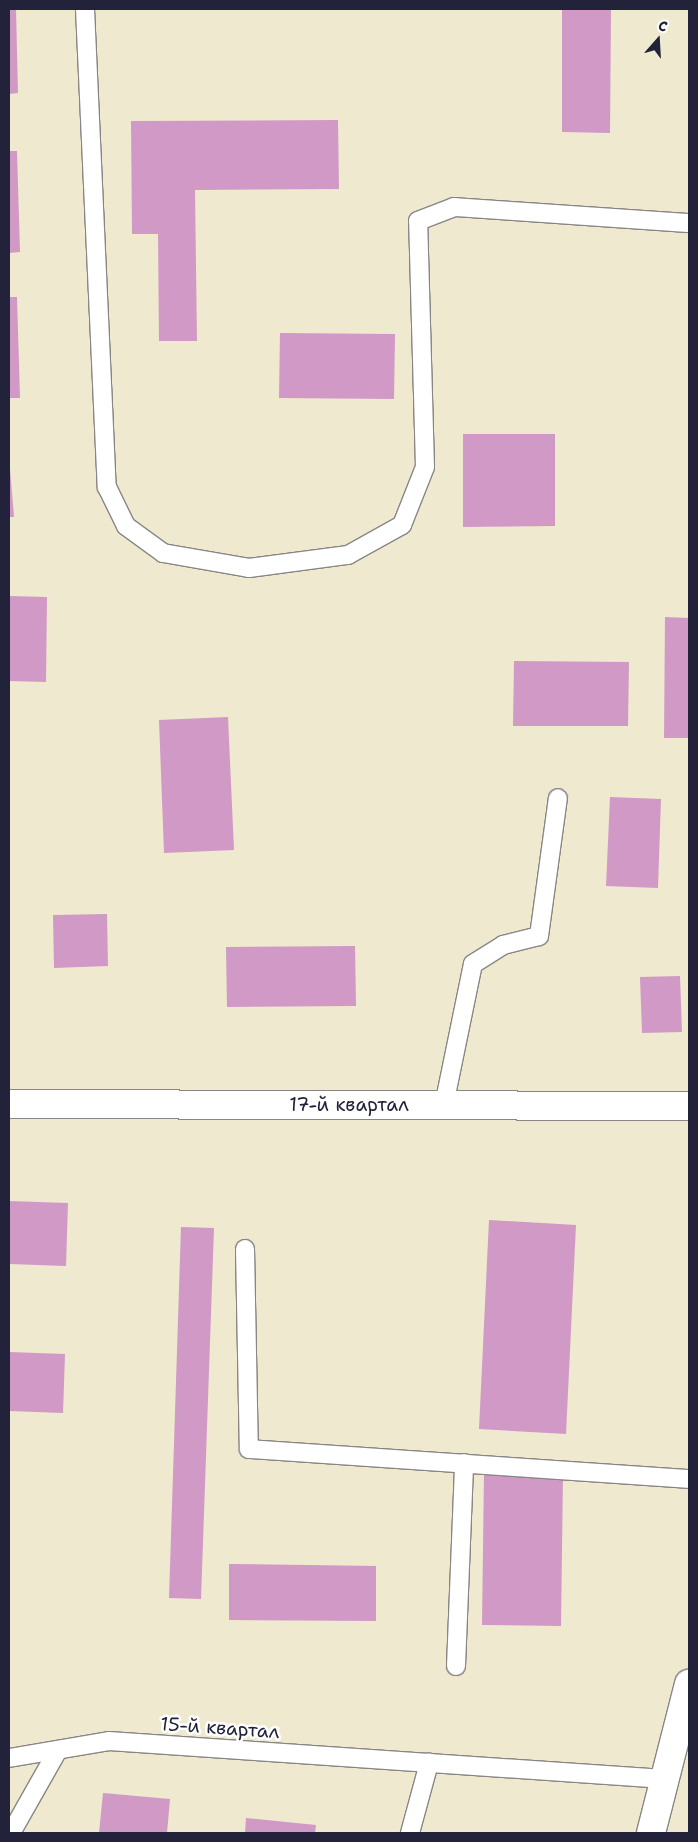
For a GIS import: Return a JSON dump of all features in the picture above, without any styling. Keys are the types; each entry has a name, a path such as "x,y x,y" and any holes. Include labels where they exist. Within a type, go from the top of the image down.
{"street":[{"name":"17-й квартал","path":"9,1104 689,1106"},
{"path":"651,1833 689,1684"}],"lane":[{"path":"85,9 107,486 126,526 163,553 249,568 348,555 402,525 425,467 418,221 454,207 689,224"},
{"path":"444,1105 473,964 503,945 539,936 558,798"},
{"path":"245,1249 248,1449 689,1479"},
{"path":"456,1666 464,1463"},
{"name":"15-й квартал","path":"9,1758 109,1741 665,1779"},
{"path":"11,1833 58,1750"},
{"path":"410,1833 429,1763"}],"building":[{"path":"9,9 16,9 18,93 9,94"},
{"path":"562,9 611,9 610,133 562,132"},
{"path":"338,120 339,189 195,190 197,341 159,341 158,234 132,234 131,121"},
{"path":"9,151 17,151 20,252 9,253"},
{"path":"9,297 17,297 20,398 9,398"},
{"path":"280,333 395,334 394,399 279,398"},
{"path":"463,434 555,434 555,526 463,527"},
{"path":"9,457 14,517 9,517"},
{"path":"9,596 47,597 46,682 9,681"},
{"path":"665,617 689,618 689,738 664,738"},
{"path":"514,661 629,662 628,726 513,726"},
{"path":"228,717 234,850 164,853 159,720"},
{"path":"610,797 661,799 658,888 606,886"},
{"path":"107,914 108,966 54,968 53,915"},
{"path":"355,946 356,1006 227,1007 226,947"},
{"path":"680,976 682,1032 642,1033 640,977"},
{"path":"9,1201 68,1203 66,1266 9,1264"},
{"path":"489,1220 576,1225 566,1434 479,1429"},
{"path":"181,1227 214,1228 201,1599 169,1598"},
{"path":"9,1352 65,1354 63,1413 9,1411"},
{"path":"484,1473 563,1474 561,1626 482,1625"},
{"path":"229,1564 376,1566 376,1621 229,1620"},
{"path":"103,1793 170,1799 167,1833 99,1833"},
{"path":"246,1818 316,1825 315,1833 245,1833"}]}
